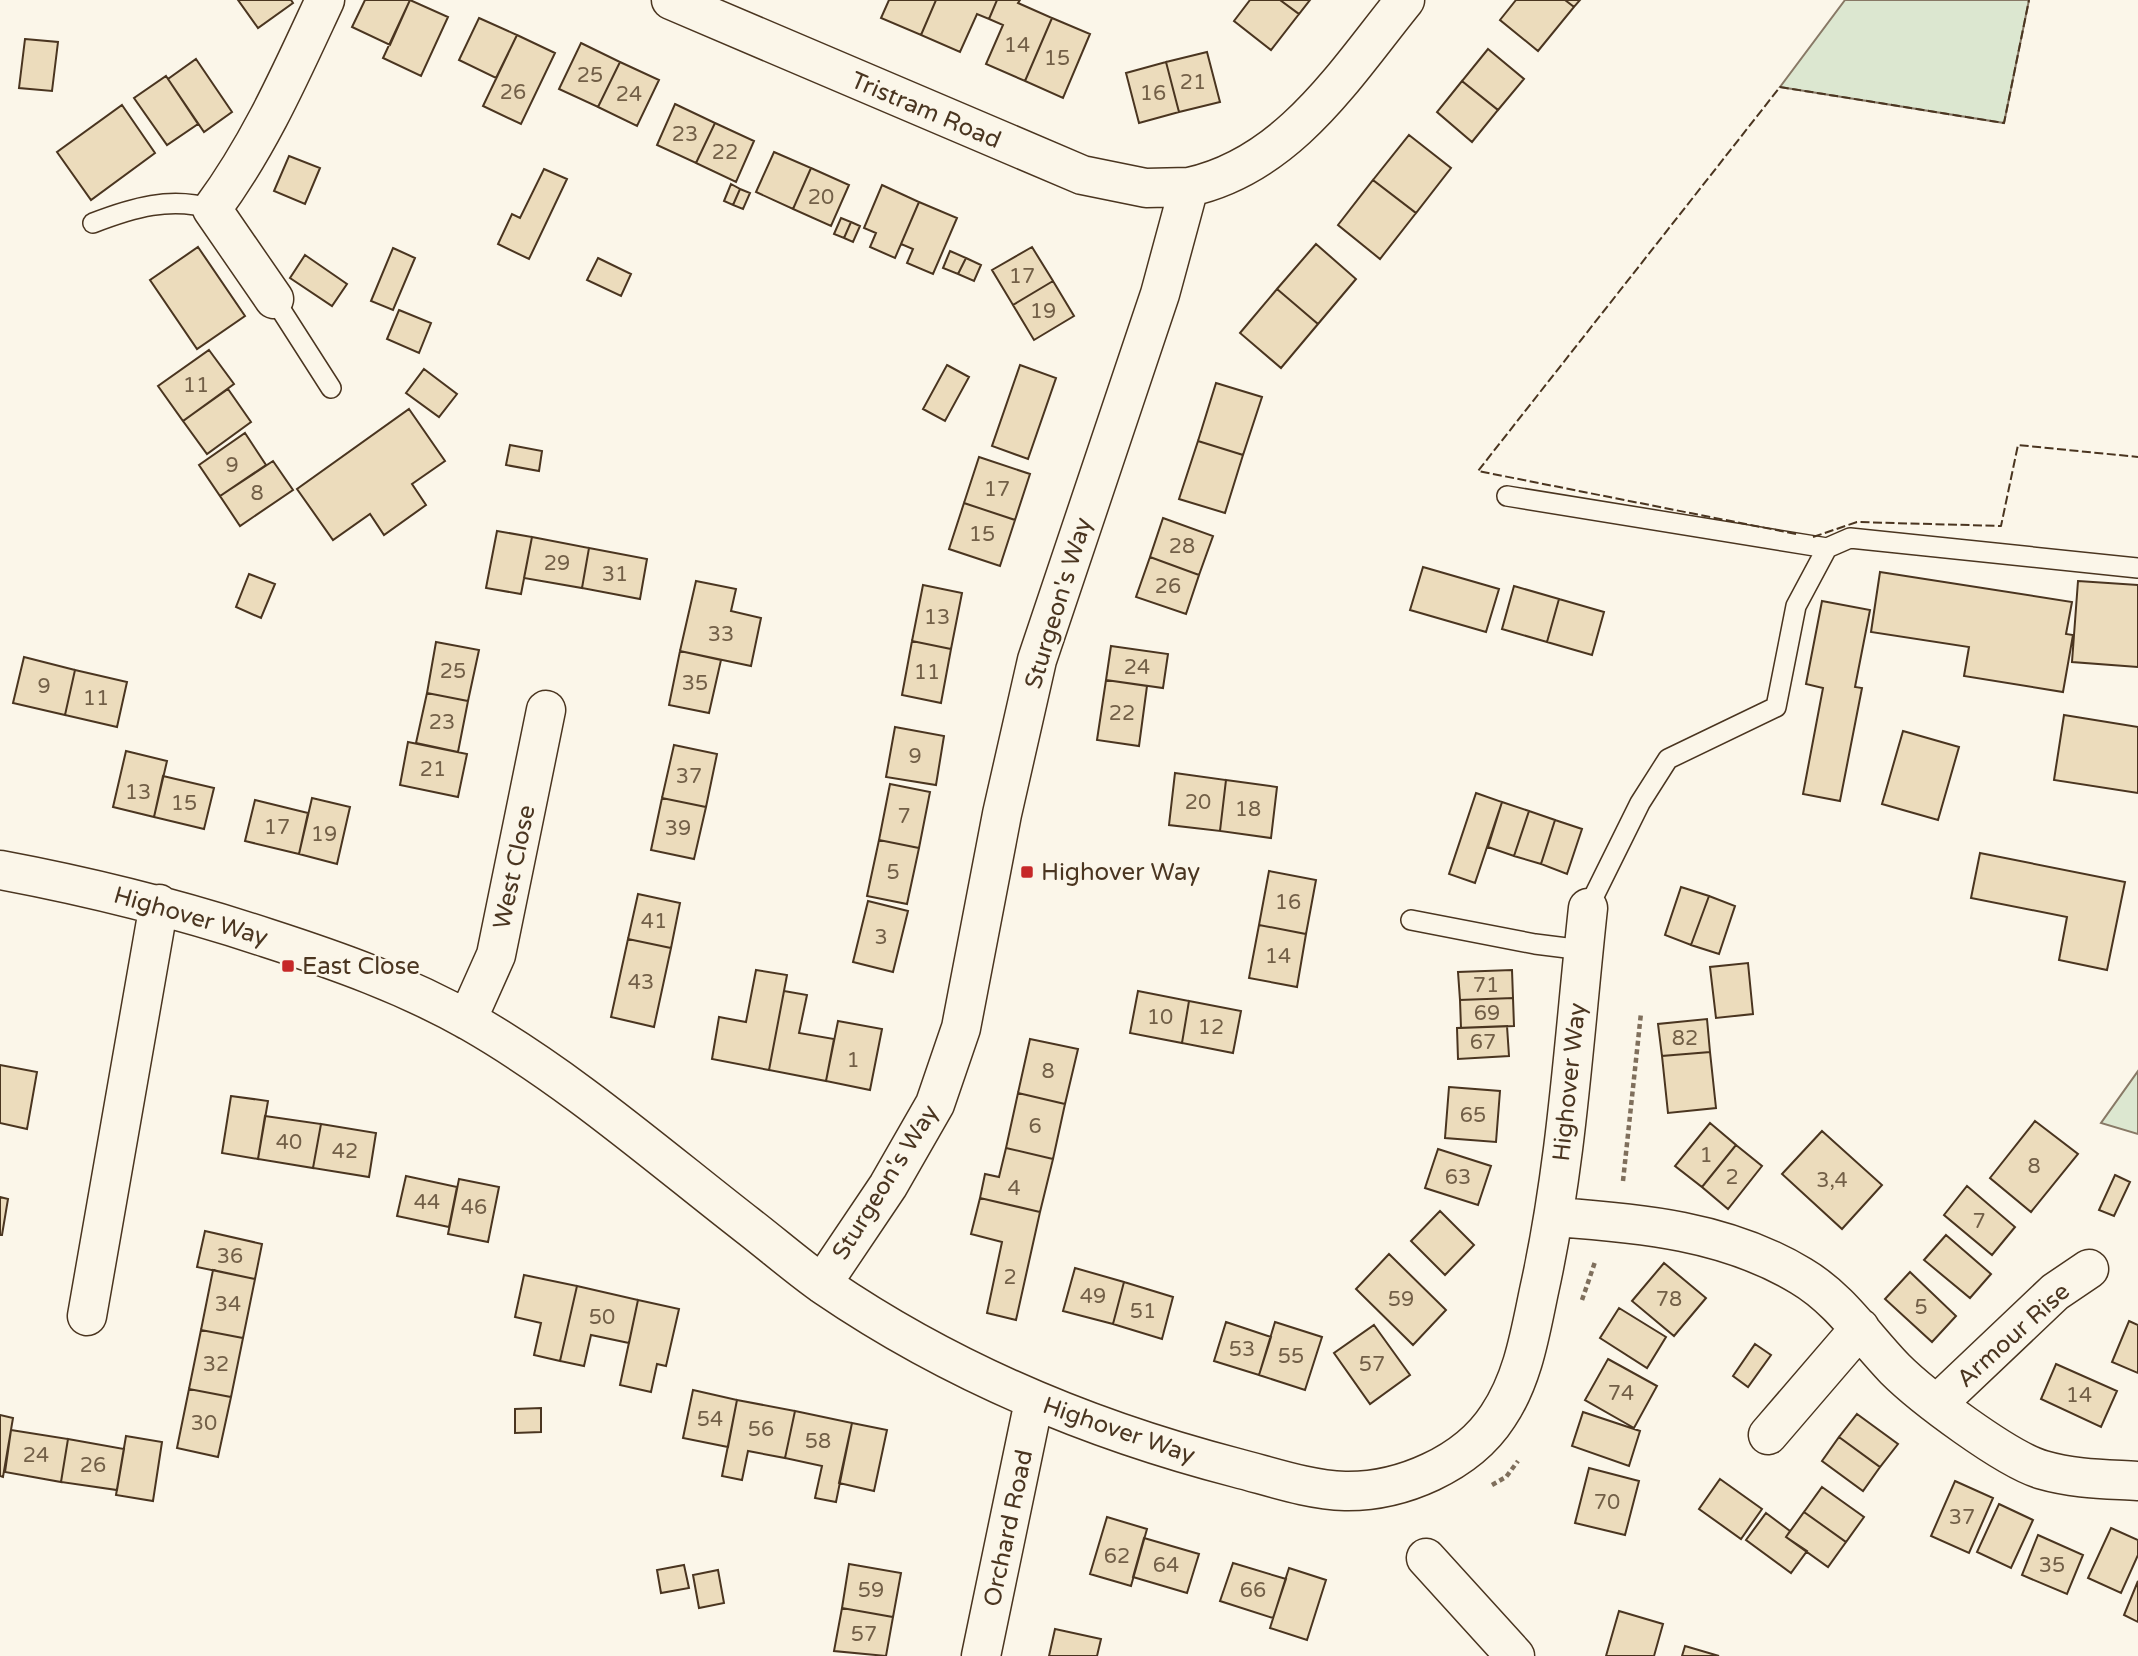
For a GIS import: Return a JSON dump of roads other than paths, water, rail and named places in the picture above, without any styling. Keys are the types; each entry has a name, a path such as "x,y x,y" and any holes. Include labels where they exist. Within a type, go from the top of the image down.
{"street":[{"path":"274,299 212,209 243,166 271,118 325,0"},
{"name":"Tristram Road","path":"671,0 1082,175 1146,188 1189,187"},
{"path":"1189,187 1217,177 1264,154 1294,133 1405,0"},
{"name":"Sturgeon's Way","path":"822,1284 888,1186 935,1104 957,1041 1002,814 1037,660 1160,294 1189,187"},
{"name":"West Close","path":"467,1020 496,955 546,710"},
{"name":"Highover Way","path":"0,870 159,904 362,969 467,1020 535,1061 822,1284 890,1327 972,1373 1093,1424 1182,1453 1300,1484 1344,1491 1404,1482 1438,1469 1476,1442 1498,1417 1524,1364 1556,1217 1588,908"},
{"path":"88,1316 159,904"},
{"name":"Armour Rise","path":"1556,1217 1644,1224 1759,1254 1801,1276 1829,1296 1896,1370 1984,1439 2041,1470 2088,1479 2138,1481"},
{"name":"Armour Rise","path":"1938,1403 2055,1292 2089,1269"},
{"path":"1768,1435 1860,1328"},
{"name":"Orchard Road","path":"981,1656 1034,1401"},
{"path":"1426,1558 1515,1656"}],"lane":[{"path":"93,223 131,208 189,202 212,209"},
{"path":"274,299 331,387"},
{"path":"1507,496 1827,548 1850,538 2138,568"},
{"path":"1588,908 1640,803 1668,759 1776,707 1796,606 1827,548"},
{"path":"1411,920 1535,944 1583,950"}],"place":[{"name":"Highover Way","path":"1027,872"},
{"name":"East Close","path":"288,966"}]}
